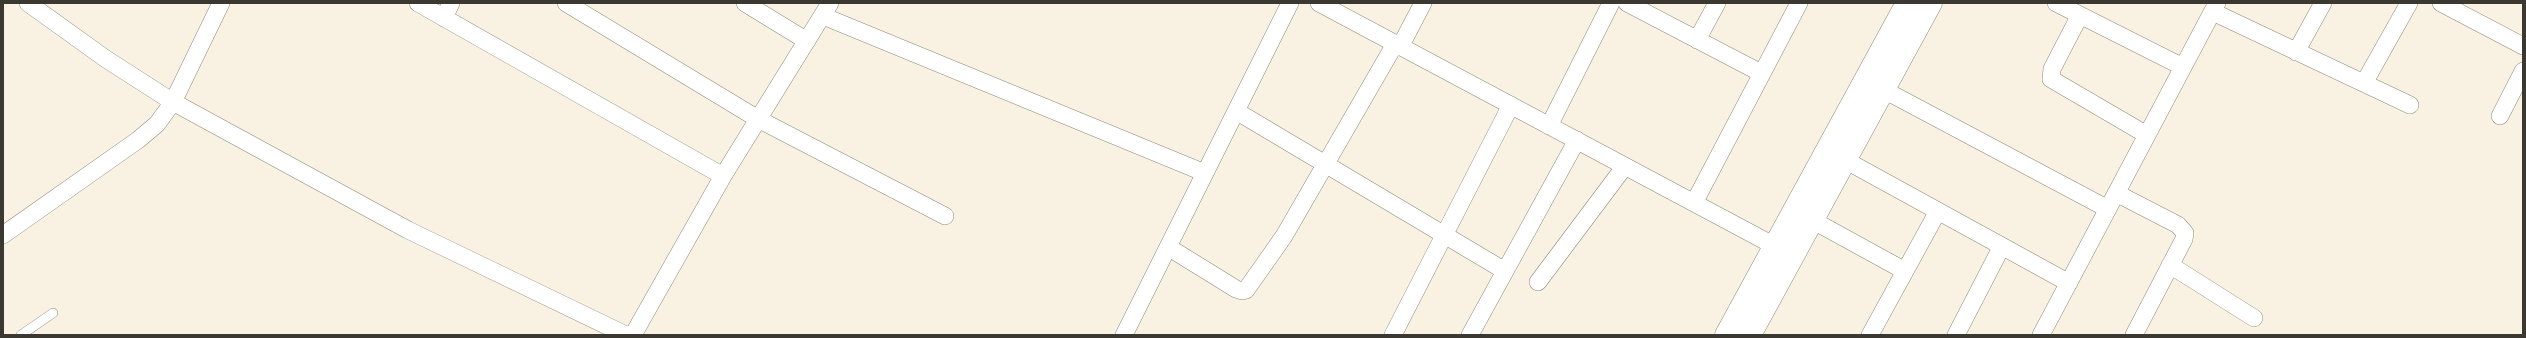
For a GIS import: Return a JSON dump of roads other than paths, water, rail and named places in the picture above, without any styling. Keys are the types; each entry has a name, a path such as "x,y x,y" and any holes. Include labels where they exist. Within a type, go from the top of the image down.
{"street":[{"path":"28,3 48,9 106,59 173,102 408,230 626,335"},
{"path":"3,234 138,140 157,124 173,102 221,3"},
{"path":"418,3 448,10 723,176"},
{"path":"566,3 758,119 945,216"},
{"path":"745,3 807,41"},
{"path":"1124,335 1290,3"},
{"path":"1319,3 1793,256"},
{"path":"1168,247 1236,289 1242,291 1246,290 1284,236 1423,3"},
{"path":"1549,126 1611,3"},
{"path":"1627,3 1761,73"},
{"path":"1697,40 1717,3"},
{"path":"1694,203 1799,3"},
{"path":"1726,335 1907,3"},
{"path":"1750,335 1931,3"},
{"path":"2056,3 2183,66"},
{"path":"2296,52 2323,3"},
{"path":"2364,83 2409,3"},
{"path":"2441,3 2523,46"},
{"path":"2041,335 2215,7 2296,52 2410,105"},
{"path":"633,335 723,176 826,10 1205,173"},
{"path":"2080,15 2052,69 2051,79 2147,135"},
{"path":"2500,116 2523,71"},
{"path":"1884,90 2108,209"},
{"path":"1393,335 1511,105"},
{"path":"1236,111 1326,166 1505,271"},
{"path":"1470,335 1577,140"},
{"path":"1845,160 2069,283"},
{"path":"1538,282 1625,166"},
{"path":"2116,193 2182,229 2185,233 2184,239 2134,335"},
{"path":"1870,335 1938,211"},
{"path":"1812,220 1905,271"},
{"path":"1956,335 2002,246"},
{"path":"2170,265 2254,318"}],"lane":[{"path":"21,335 53,313"}]}
